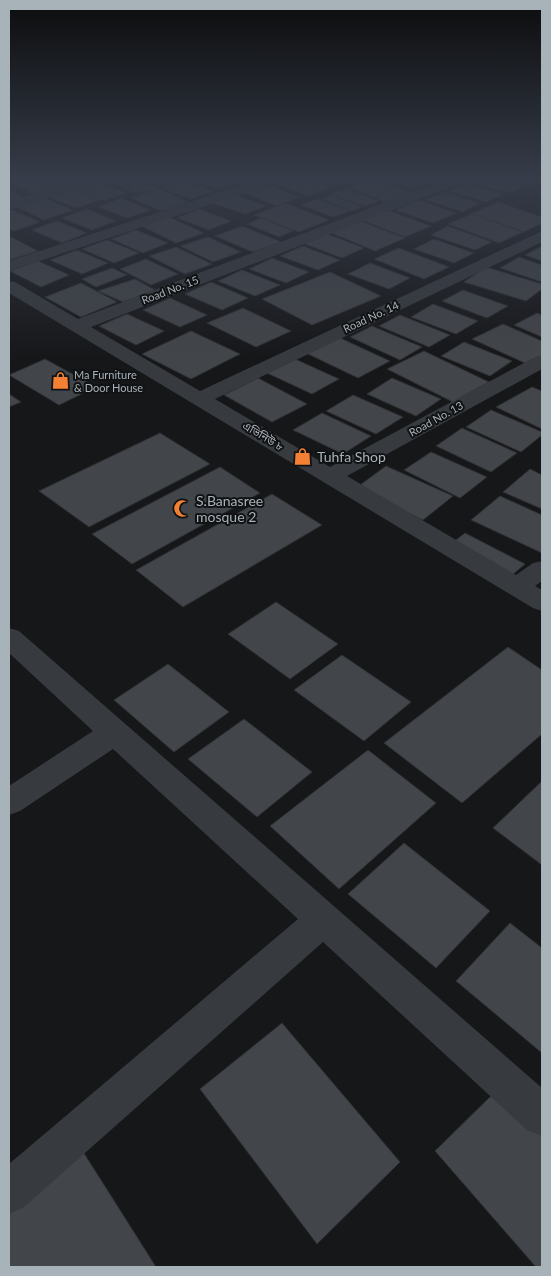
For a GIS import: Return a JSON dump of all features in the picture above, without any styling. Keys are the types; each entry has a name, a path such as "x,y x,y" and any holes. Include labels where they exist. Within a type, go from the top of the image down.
{"street":[{"path":"9,266 93,239"},
{"name":"Road No. 15","path":"77,326 304,239"},
{"name":"Road No. 14","path":"199,399 537,239"},
{"name":"এভিনিউ ৮","path":"9,286 542,602"},
{"name":"Road No. 13","path":"330,476 542,361"},
{"path":"517,587 542,568"},
{"path":"9,638 542,1115"},
{"path":"9,802 114,732"},
{"path":"9,1192 324,920"}],"building":[{"path":"9,239 14,239 38,251 9,260"},
{"path":"52,239 73,239 62,243"},
{"path":"111,239 157,239 168,243 143,253"},
{"path":"167,239 188,239 176,243"},
{"path":"203,239 211,239 241,252 213,262 180,246"},
{"path":"221,239 273,239 281,242 253,252"},
{"path":"317,239 339,239 364,248 342,258 305,244"},
{"path":"345,239 404,239 375,251"},
{"path":"434,239 474,253 454,263 414,249"},
{"path":"441,239 483,239 492,242 475,250"},
{"path":"487,239 509,239 499,243"},
{"path":"107,240 139,253 114,263 82,249"},
{"path":"303,246 340,260 318,270 280,256"},
{"path":"542,246 542,261 525,255"},
{"path":"176,247 212,264 185,274 149,256"},
{"path":"399,248 449,267 424,279 374,259"},
{"path":"77,250 108,263 82,274 50,260"},
{"path":"519,257 542,265 542,282 500,268"},
{"path":"272,258 309,272 286,283 249,269"},
{"path":"146,259 178,274 151,285 120,269"},
{"path":"38,261 69,275 41,287 10,271"},
{"path":"370,263 410,278 389,289 348,274"},
{"path":"486,267 542,284 542,289 526,301 464,282"},
{"path":"112,268 127,275 96,287 82,279"},
{"path":"242,270 280,285 255,296 218,281"},
{"path":"330,272 381,296 312,325 262,299"},
{"path":"135,279 155,290 123,302 98,291"},
{"path":"211,282 248,298 222,310 185,294"},
{"path":"81,283 117,302 81,317 45,297"},
{"path":"463,290 508,306 487,318 442,301"},
{"path":"170,298 207,315 180,327 143,310"},
{"path":"433,304 478,321 456,334 411,317"},
{"path":"243,308 291,331 256,347 207,323"},
{"path":"537,313 542,315 542,337 514,325"},
{"path":"127,314 164,331 136,345 99,326"},
{"path":"400,315 450,335 429,347 379,326"},
{"path":"503,324 542,341 542,356 527,364 472,339"},
{"path":"372,326 422,347 400,360 350,337"},
{"path":"191,331 240,354 191,379 142,354"},
{"path":"338,337 390,361 358,378 306,353"},
{"path":"464,342 512,361 490,376 441,356"},
{"path":"424,351 489,382 453,402 387,369"},
{"path":"45,359 96,387 59,405 9,375"},
{"path":"295,359 339,379 312,394 267,373"},
{"path":"258,378 307,404 272,422 224,395"},
{"path":"392,378 441,399 416,416 367,394"},
{"path":"532,387 542,391 542,429 496,407"},
{"path":"9,394 21,402 9,407"},
{"path":"353,395 403,417 376,434 326,411"},
{"path":"491,410 542,432 542,435 521,452 466,427"},
{"path":"322,413 371,436 343,454 293,430"},
{"path":"462,428 517,453 491,472 436,446"},
{"path":"160,433 210,464 89,527 39,491"},
{"path":"431,452 487,477 460,498 404,470"},
{"path":"386,466 453,496 423,520 356,488"},
{"path":"220,467 260,493 132,564 92,534"},
{"path":"530,469 542,475 542,509 503,492"},
{"path":"272,494 322,525 183,607 136,570"},
{"path":"500,496 542,515 542,553 471,520"},
{"path":"465,533 525,564 512,575 452,543"},
{"path":"276,602 338,644 290,679 228,634"},
{"path":"508,647 542,670 542,734 462,803 384,743"},
{"path":"342,655 411,702 364,741 294,690"},
{"path":"168,664 229,712 174,752 114,700"},
{"path":"244,719 312,772 257,817 188,759"},
{"path":"368,750 436,803 339,889 270,826"},
{"path":"542,781 542,865 493,828"},
{"path":"404,843 490,911 436,968 348,894"},
{"path":"510,923 542,948 542,1053 456,981"},
{"path":"282,1023 400,1162 317,1244 200,1089"},
{"path":"496,1091 542,1135 542,1267 536,1267 435,1151"},
{"path":"80,1147 156,1267 9,1267 9,1204"}],"place":[{"name":"Ma Furniture & Door House","path":"60,381"},
{"name":"Tuhfa Shop","path":"303,457"},
{"name":"S.Banasree mosque 2","path":"182,509"}]}
